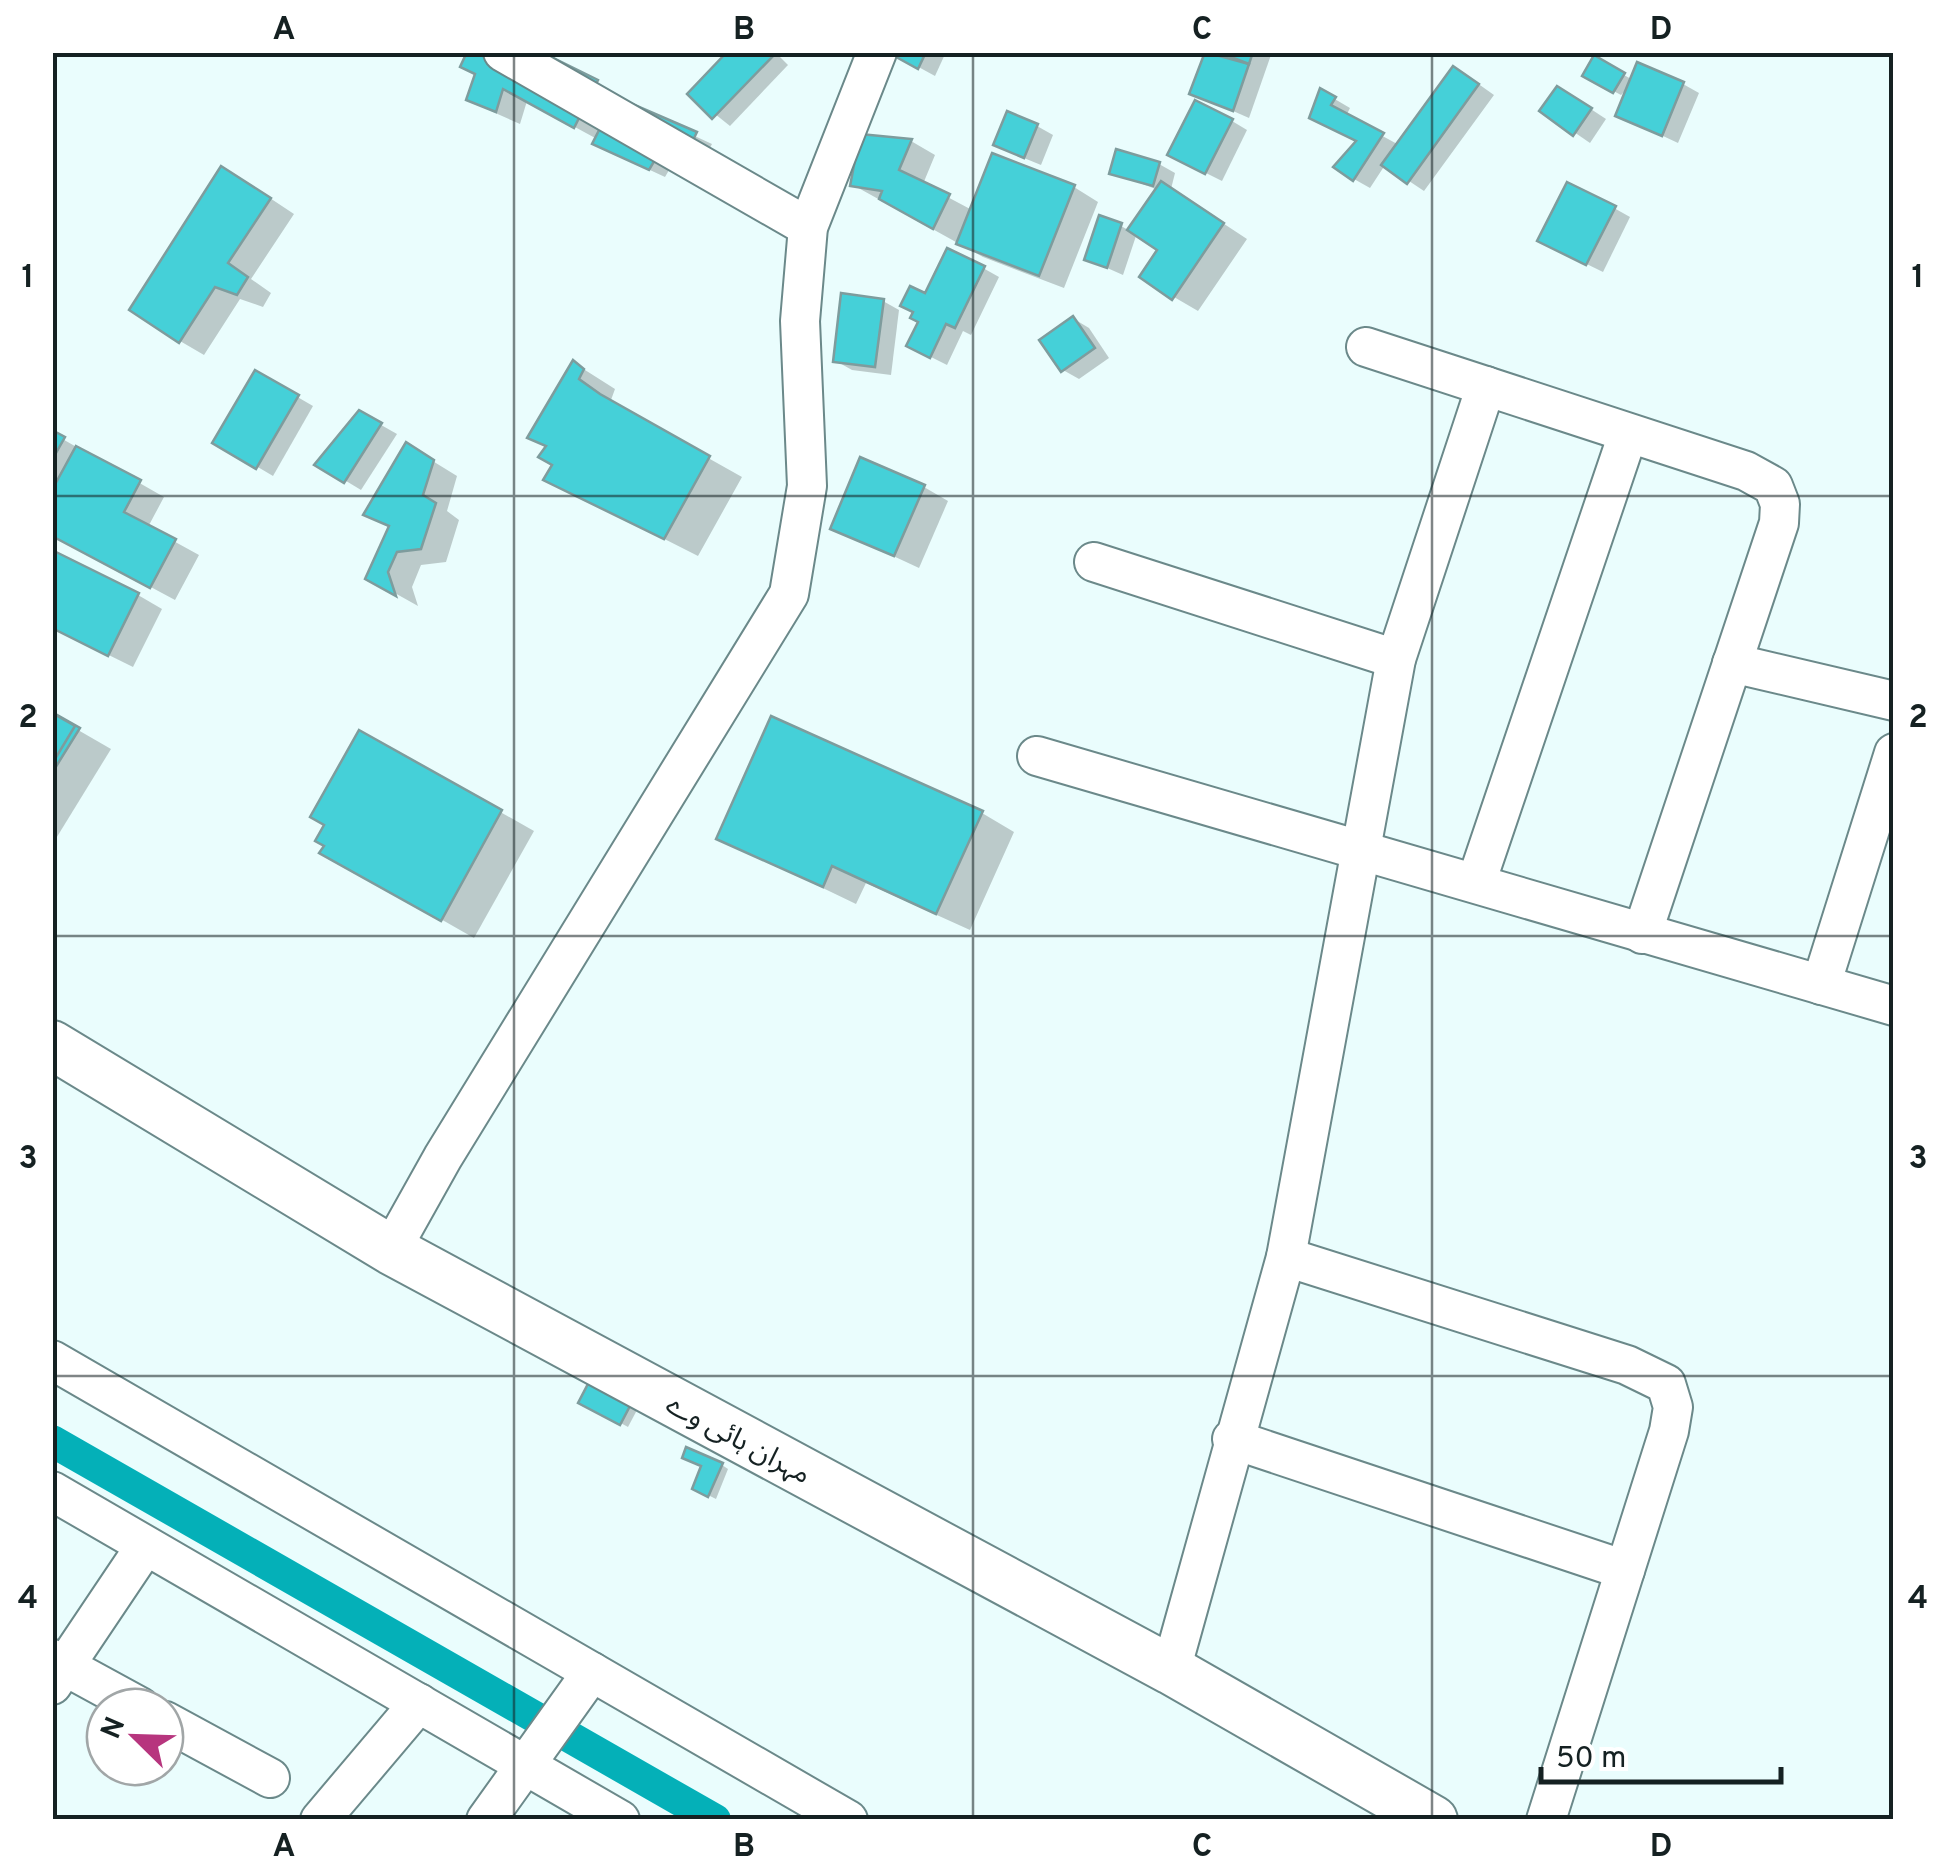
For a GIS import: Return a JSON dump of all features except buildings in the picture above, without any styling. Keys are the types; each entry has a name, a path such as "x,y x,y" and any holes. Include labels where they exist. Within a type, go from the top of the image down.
{"main road":[{"name":"مہران ہائی وے","path":"52,1045 391,1250 1170,1670 1432,1820"}],"street":[{"path":"503,52 808,228"},
{"path":"391,1250 442,1157 789,594 807,486 800,320 808,228 877,52"},
{"path":"1366,347 1746,471 1774,486 1780,504 1778,523 1642,934"},
{"path":"1170,1670 1286,1258 1357,852 1396,660 1486,386"},
{"path":"1476,883 1628,434"},
{"path":"1094,562 1396,660"},
{"path":"1732,663 1894,701"},
{"path":"1821,985 1894,753"},
{"path":"1037,756 1894,1006"},
{"path":"1286,1258 1627,1364 1666,1384 1673,1407 1669,1431 1546,1820"},
{"path":"52,1360 848,1820"},
{"path":"1232,1439 1625,1570"},
{"path":"52,1492 419,1704 536,1755 620,1820"},
{"path":"95,1687 57,1670 144,1548"},
{"path":"486,1820 592,1672"},
{"path":"320,1820 419,1704"},
{"path":"185,1731 270,1778"}],"waterway":[{"path":"52,1441 715,1820"}]}
